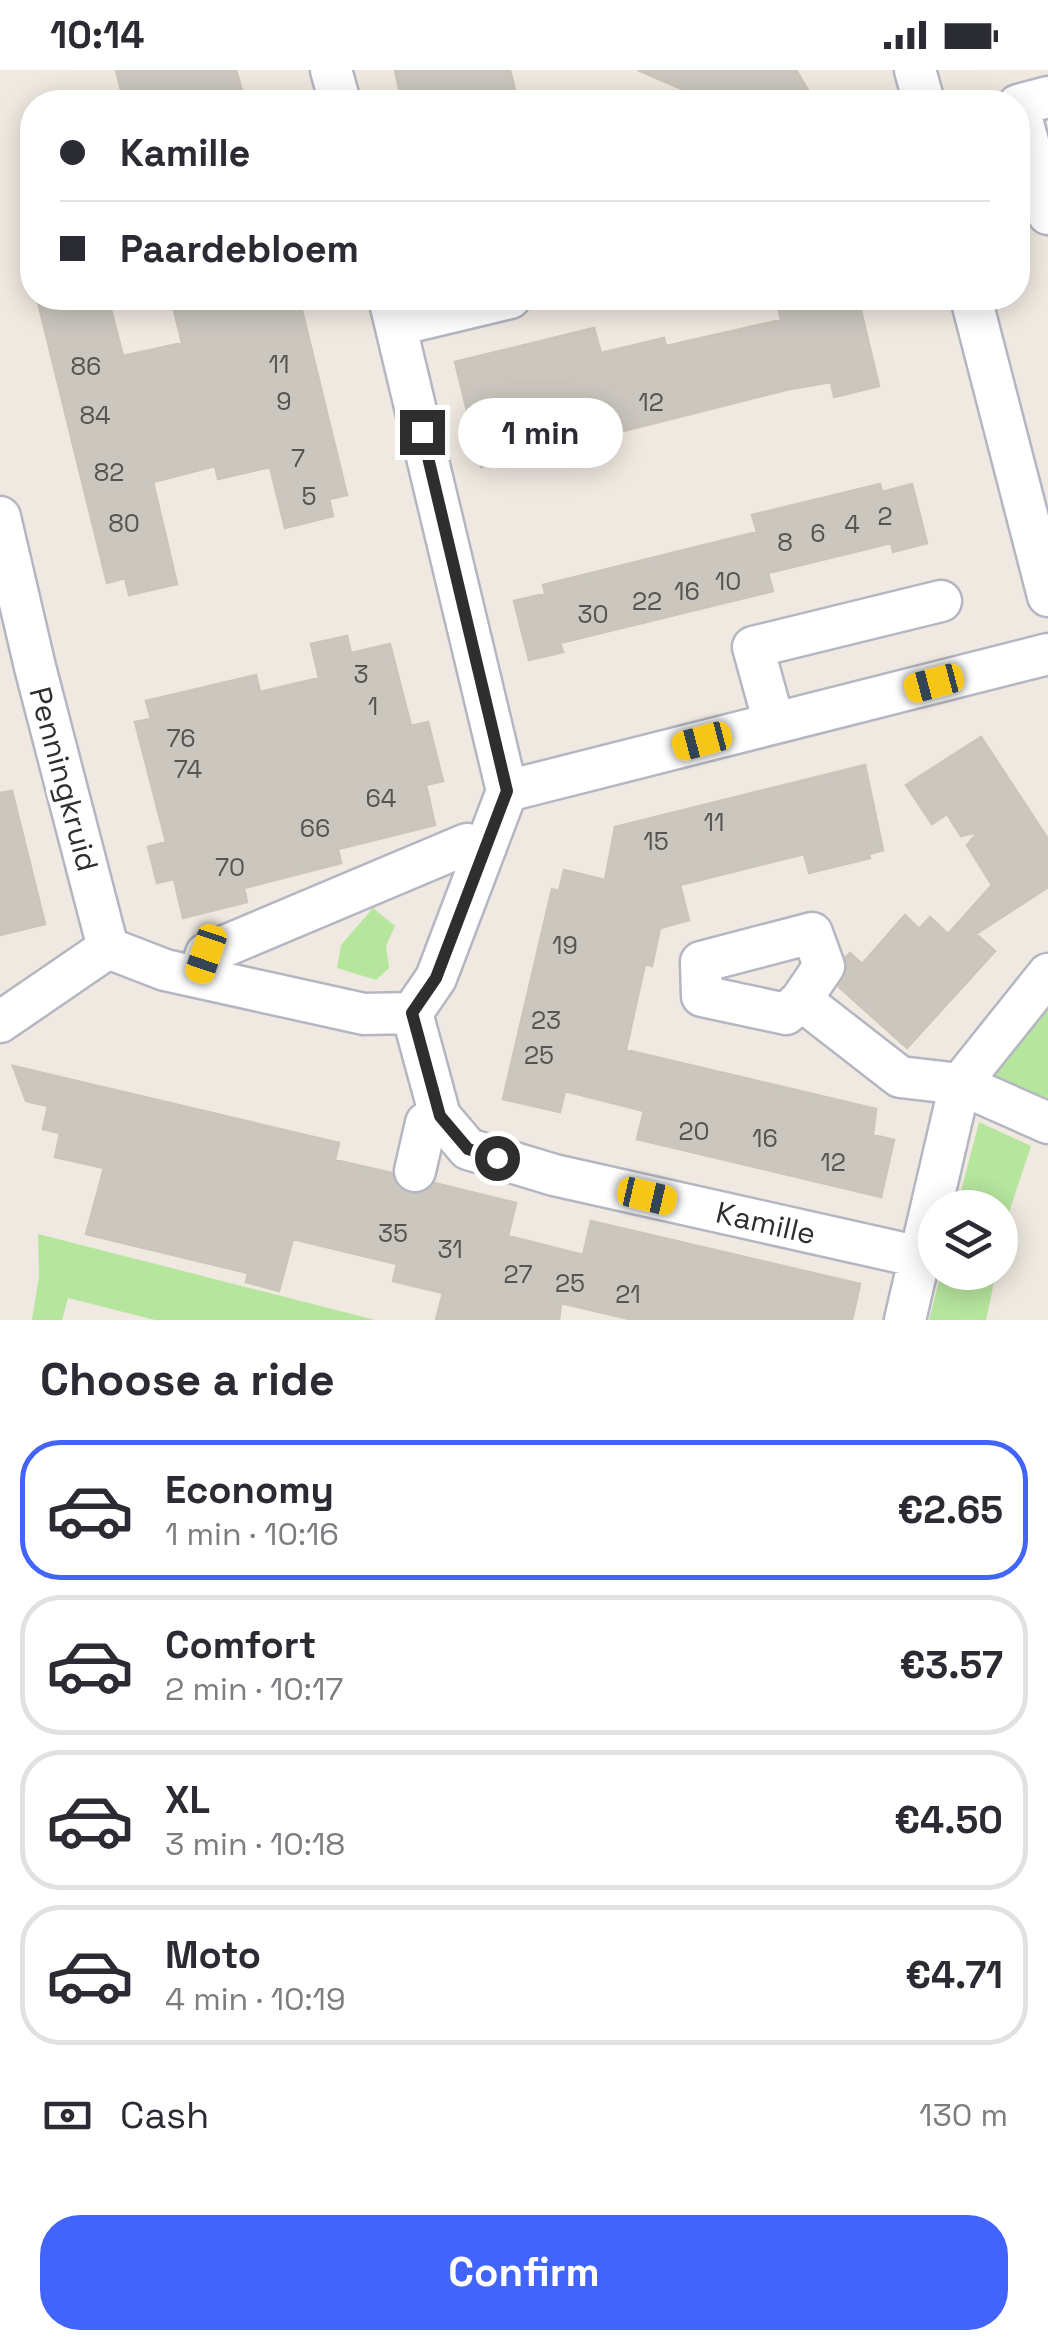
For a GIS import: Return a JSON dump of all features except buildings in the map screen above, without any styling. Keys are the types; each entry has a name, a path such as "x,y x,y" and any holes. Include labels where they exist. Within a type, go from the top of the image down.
{"street":[{"path":"1030,148 1048,214"},
{"path":"974,310 1048,596"},
{"path":"0,1022 108,948 165,970 364,1014 412,1013 436,978 507,791 393,312"},
{"name":"Penningkruid","path":"0,518 34,667 108,948"},
{"path":"774,723 754,646 941,601"},
{"path":"507,791 1048,654"},
{"path":"198,977 206,954 467,844 486,847"},
{"path":"935,1190 960,1084 1048,974"},
{"path":"801,1000 900,1076 960,1084 1048,1123"},
{"name":"Kamille","path":"412,1013 440,1116 468,1149 554,1175 918,1257"},
{"path":"415,1171 426,1124 440,1116"},
{"path":"905,1320 918,1265"}],"green space":[{"path":"373,908 395,926 386,946 389,968 376,980 337,968 341,945"},
{"path":"1048,1003 1048,1101 990,1078"},
{"path":"979,1122 1031,1146 1016,1190 961,1190"},
{"path":"38,1234 375,1320 155,1320 68,1298 62,1320 32,1320 39,1276"},
{"path":"937,1290 992,1290 986,1320 929,1320"}],"route":[{"path":"422,432 507,791 436,978 412,1013 440,1116 468,1149 497,1158"}]}
